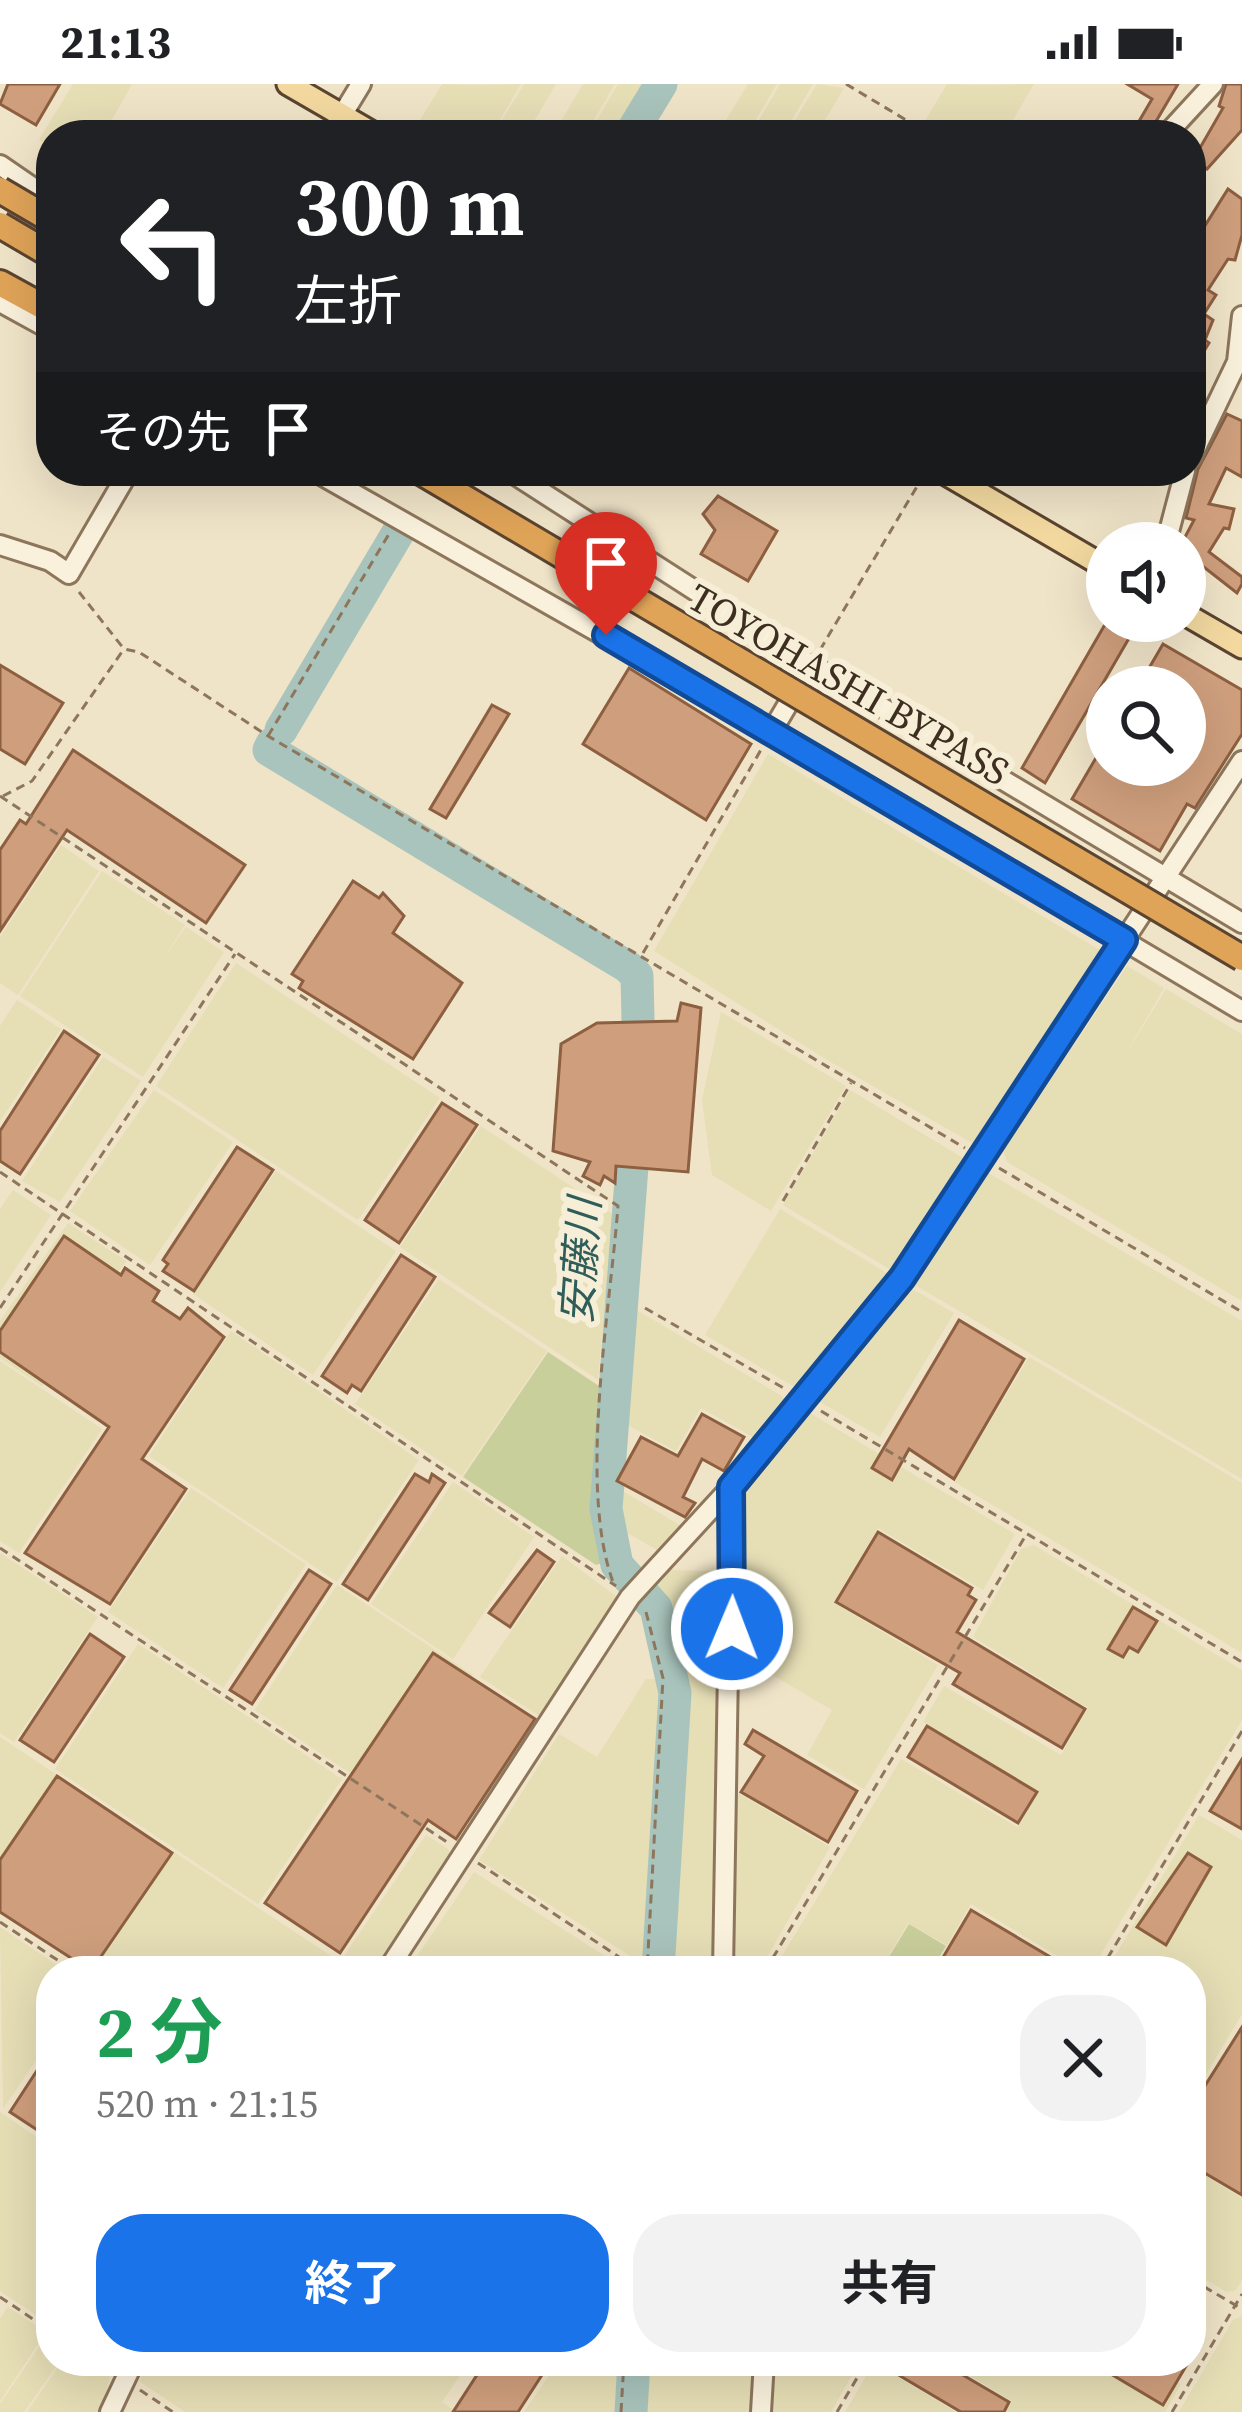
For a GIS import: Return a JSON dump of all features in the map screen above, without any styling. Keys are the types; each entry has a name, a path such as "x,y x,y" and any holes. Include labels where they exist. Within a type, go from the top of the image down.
{"highway":[{"path":"0,190 36,211"},
{"path":"0,209 36,229"},
{"path":"0,226 36,246"},
{"path":"0,283 36,303"},
{"name":"TOYOHASHI BYPASS","path":"444,486 1242,958"},
{"name":"TOYOHASHI BYPASS","path":"472,486 1242,944"}],"main road":[{"path":"288,84 330,120"},
{"path":"967,486 1086,556"},
{"path":"1206,626 1242,647"}],"street":[{"path":"339,120 361,84"},
{"path":"1180,120 1213,84"},
{"path":"0,165 36,191"},
{"path":"0,236 30,188"},
{"path":"0,302 36,322"},
{"path":"1206,429 1240,363 1242,316"},
{"path":"0,545 50,561 69,574 120,486"},
{"path":"342,486 772,731 1242,1011"},
{"path":"532,486 811,664 1242,923"},
{"path":"1172,522 1181,486"},
{"path":"772,731 811,664"},
{"path":"397,1956 630,1589 731,1487 902,1278 1242,761"},
{"path":"723,1956 731,1487"},
{"path":"110,2412 127,2376"},
{"path":"761,2412 763,2376"}],"path":[{"path":"846,84 907,120"},
{"path":"811,664 917,486"},
{"path":"268,736 399,516"},
{"path":"69,574 124,650 139,652 268,736 1242,1312"},
{"path":"1,796 32,781 124,650"},
{"path":"642,954 772,731"},
{"path":"1,796 618,1207 596,1489 601,1549 651,1622 663,1678 645,1956"},
{"path":"0,1308 236,953"},
{"path":"783,1201 851,1082"},
{"path":"0,1172 630,1589"},
{"path":"645,1308 1242,1662"},
{"path":"774,1956 1027,1533"},
{"path":"0,1548 621,1956"},
{"path":"1109,1956 1242,1732"},
{"path":"0,1922 51,1956"},
{"path":"1206,2288 1242,2309"},
{"path":"1206,2354 1242,2294"},
{"path":"0,2297 36,2321"},
{"path":"621,2412 623,2376"},
{"path":"837,2412 858,2376"},
{"path":"1172,2412 1193,2376"}],"shaded area":[{"path":"73,84 132,84 112,120 51,120"},
{"path":"442,84 521,84 500,120 420,120"},
{"path":"524,84 556,84 535,120 502,120"},
{"path":"583,84 615,84 594,120 562,120"},
{"path":"618,84 655,84 633,120 597,120"},
{"path":"748,84 777,84 756,120 726,120"},
{"path":"780,84 813,84 792,120 759,120"},
{"path":"817,84 844,88 825,120 795,120"},
{"path":"947,84 1034,84 1013,120 926,120"},
{"path":"768,754 1105,953 982,1141 972,1143 829,1061 654,951"},
{"path":"61,845 99,871 18,995 0,983 0,937"},
{"path":"102,871 185,925 165,956 186,927 224,952 143,1077 20,996"},
{"path":"236,963 440,1098 358,1220 156,1086"},
{"path":"1127,966 1164,988 1123,1059 1166,989 1242,1034 1242,1301 1007,1162 1003,1151"},
{"path":"17,1000 61,1029 0,1121 0,1026"},
{"path":"721,1012 846,1086 771,1211 712,1175 702,1100"},
{"path":"103,1057 141,1081 60,1202 22,1181"},
{"path":"154,1090 233,1142 150,1265 70,1211"},
{"path":"850,1090 968,1161 896,1273 783,1205"},
{"path":"481,1126 613,1214 598,1380 400,1247"},
{"path":"276,1171 396,1251 313,1375 193,1294"},
{"path":"985,1171 1242,1321 1242,1479 910,1282"},
{"path":"13,1190 51,1215 0,1292 0,1209"},
{"path":"780,1209 892,1276 872,1306 806,1380 793,1386 705,1335"},
{"path":"68,1223 126,1261 42,1386 0,1358 0,1321"},
{"path":"439,1279 547,1351 462,1476 355,1404"},
{"path":"907,1286 954,1313 880,1437 820,1402 817,1394"},
{"path":"623,1302 782,1396 786,1402 758,1440 701,1408 676,1451 616,1419"},
{"path":"231,1331 419,1460 337,1582 149,1456"},
{"path":"1029,1357 1242,1483 1242,1653 954,1482"},
{"path":"0,1361 102,1429 19,1553 0,1541"},
{"path":"808,1412 1015,1534 983,1590 878,1528 848,1578 834,1603 938,1665 864,1789 807,1755 832,1710 740,1656 745,1486 797,1416"},
{"path":"453,1482 534,1537 453,1659 371,1604"},
{"path":"611,1484 683,1527 661,1552 615,1526"},
{"path":"191,1488 306,1564 223,1688 108,1612"},
{"path":"1034,1545 1242,1670 1242,1720 1100,1956 1057,1956 971,1904 947,1945 908,1923 888,1956 782,1956 901,1759 1017,1827 1023,1819 1038,1791 923,1722 944,1686 1061,1755 1088,1708 973,1637 1021,1549"},
{"path":"0,1553 98,1617 14,1742 0,1733"},
{"path":"562,1556 621,1600 544,1719 480,1677"},
{"path":"667,1570 724,1571 716,1956 666,1956 682,1677 660,1608 647,1592"},
{"path":"337,1585 473,1675 389,1799 255,1710"},
{"path":"138,1644 342,1779 258,1904 55,1769"},
{"path":"646,1679 658,1679 644,1956 630,1956 479,1860 559,1734 597,1757"},
{"path":"0,1737 331,1956 66,1956 0,1913"},
{"path":"738,1793 830,1847 768,1956 731,1956"},
{"path":"1199,1815 1242,1840 1242,2014 1206,2074 1206,1956 1115,1956"},
{"path":"426,1835 448,1849 452,1860 389,1956 344,1956"},
{"path":"474,1872 605,1956 417,1956"},
{"path":"0,1927 44,1956 36,1956 36,2060 3,2109"},
{"path":"0,2112 36,2137 36,2315 0,2291"},
{"path":"1206,2176 1242,2198 1242,2280 1236,2290 1227,2292 1206,2280"},
{"path":"8,2307 36,2325 36,2347 0,2401 0,2319"},
{"path":"1242,2316 1242,2412 1179,2412 1200,2376 1206,2376 1206,2366 1233,2320"},
{"path":"36,2352 36,2376 49,2376 24,2412 0,2412 0,2404"},
{"path":"52,2376 110,2377 100,2412 27,2412"},
{"path":"142,2376 460,2376 442,2402 456,2412 185,2412 139,2381"},
{"path":"549,2376 618,2376 616,2412 524,2412"},
{"path":"642,2376 755,2376 753,2412 640,2412"},
{"path":"768,2376 851,2376 831,2412 767,2412"},
{"path":"866,2376 896,2376 956,2412 845,2412"},
{"path":"970,2376 1167,2376 1181,2384 1165,2412 1006,2412 1012,2401"}],"green space":[{"path":"548,1352 599,1386 593,1483 603,1563 596,1565 463,1477"},
{"path":"909,1924 946,1946 940,1956 889,1956"}],"building":[{"path":"8,84 60,84 36,125 0,104"},
{"path":"1127,84 1178,84 1157,120 1140,120 1152,99"},
{"path":"1226,84 1242,84 1242,130 1207,169 1206,137 1223,108 1219,106"},
{"path":"1228,189 1242,199 1242,235 1235,260 1228,259 1208,290 1216,295 1206,311 1206,224"},
{"path":"1227,414 1242,421 1242,477 1226,468 1209,504 1234,509 1229,529 1224,528 1209,552 1242,577 1237,593 1206,569 1206,522 1186,518 1194,486 1206,486 1206,454"},
{"path":"718,496 777,531 748,581 701,554 715,530 703,514"},
{"path":"1095,642 1127,642 1113,666 1086,666 1086,712 1045,783 1022,768"},
{"path":"1163,644 1201,666 1150,666"},
{"path":"0,665 63,703 25,764 0,749"},
{"path":"629,668 751,744 706,820 583,744"},
{"path":"1206,669 1242,690 1242,734 1195,808 1187,804 1160,851 1072,799 1086,775 1086,786 1206,786"},
{"path":"492,705 509,714 446,818 430,809"},
{"path":"73,750 245,865 206,923 67,830 0,931 0,850 20,820 26,824"},
{"path":"353,881 379,898 383,893 404,916 393,933 462,983 413,1059 299,988 303,981 292,974"},
{"path":"681,1003 701,1008 688,1172 616,1166 615,1183 604,1176 600,1185 583,1176 590,1162 553,1151 561,1044 597,1023 677,1021"},
{"path":"64,1031 99,1055 20,1174 0,1161 0,1131"},
{"path":"442,1103 477,1125 399,1243 365,1220"},
{"path":"237,1147 273,1170 194,1291 163,1271 168,1264 163,1260"},
{"path":"64,1236 121,1275 125,1268 159,1291 153,1301 180,1319 188,1308 224,1337 142,1459 186,1489 110,1604 25,1553 109,1427 0,1352 0,1331"},
{"path":"401,1255 435,1277 361,1391 352,1385 347,1393 322,1376"},
{"path":"959,1320 1024,1359 954,1479 909,1449 892,1480 872,1468"},
{"path":"702,1414 744,1437 724,1471 702,1459 683,1497 695,1503 685,1517 617,1481 641,1437 678,1456"},
{"path":"415,1474 429,1482 432,1474 445,1483 368,1600 343,1584"},
{"path":"878,1532 972,1588 968,1595 976,1600 957,1632 1085,1709 1062,1748 953,1684 960,1673 836,1602"},
{"path":"537,1550 554,1562 510,1627 489,1613"},
{"path":"309,1570 331,1584 252,1704 230,1690"},
{"path":"1133,1607 1157,1621 1138,1652 1129,1647 1123,1657 1108,1649"},
{"path":"711,1609 713,1658 685,1659 683,1610"},
{"path":"90,1634 124,1657 54,1762 20,1740"},
{"path":"433,1653 535,1719 456,1839 428,1820 340,1953 265,1903"},
{"path":"927,1726 1037,1792 1018,1823 908,1757"},
{"path":"753,1730 857,1791 828,1842 741,1792 764,1756 745,1744"},
{"path":"1242,1759 1242,1829 1210,1811"},
{"path":"57,1776 172,1853 101,1956 68,1956 0,1912 0,1860"},
{"path":"1188,1853 1211,1867 1166,1945 1137,1927"},
{"path":"971,1910 1049,1956 944,1956"},
{"path":"1242,2027 1242,2195 1206,2174 1206,2084"},
{"path":"36,2072 36,2129 10,2112"},
{"path":"476,2376 541,2376 518,2412 453,2412"},
{"path":"900,2376 965,2376 1009,2402 1004,2412 961,2412"},
{"path":"1114,2376 1180,2376 1163,2405"}],"waterway":[{"name":"安藤川","path":"639,120 661,84"},
{"name":"安藤川","path":"281,730 399,531"},
{"name":"安藤川","path":"272,744 269,750 628,967 637,976 639,1063"},
{"name":"安藤川","path":"635,1127 606,1509 617,1565 656,1608 675,1693 659,1956"},
{"name":"安藤川","path":"631,2412 633,2376"}],"route":[{"path":"606,635 1124,940 902,1278 731,1487 735,1513 732,1629"}]}
